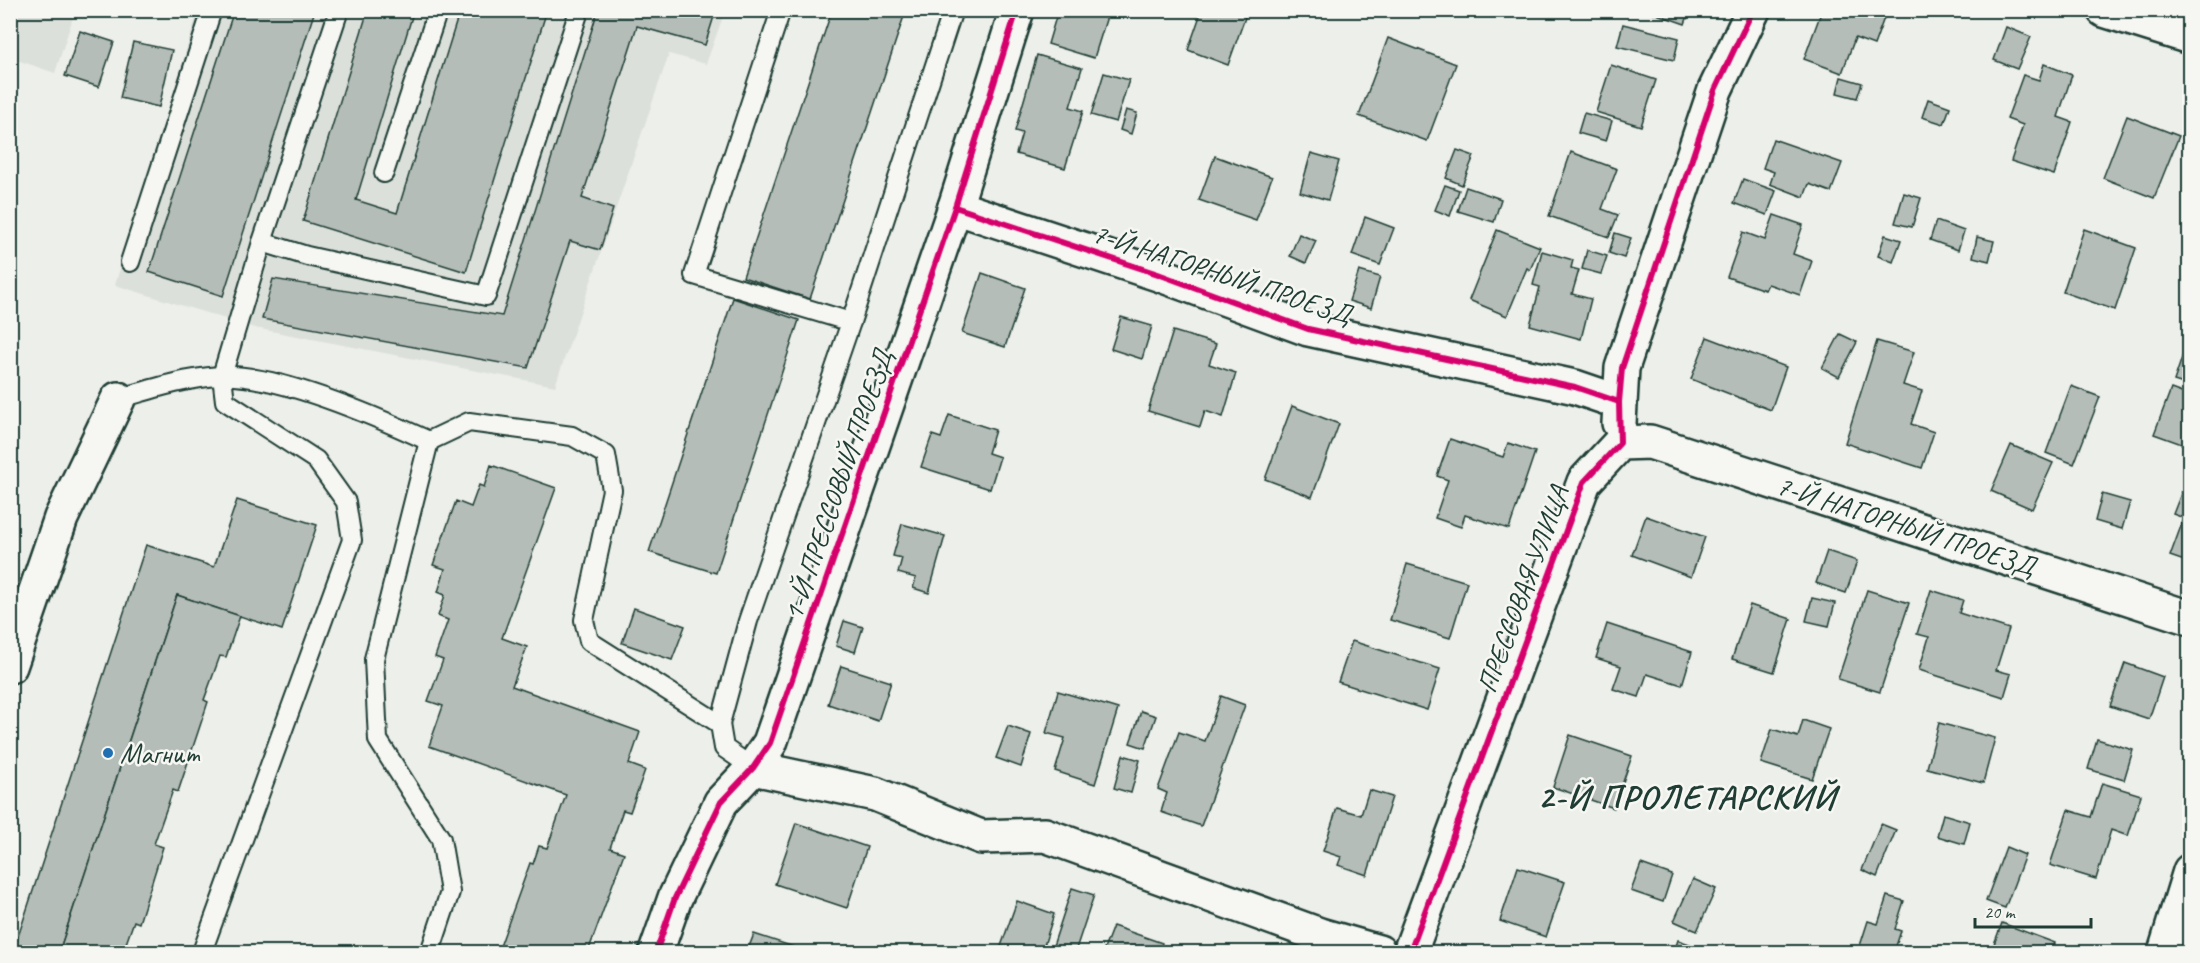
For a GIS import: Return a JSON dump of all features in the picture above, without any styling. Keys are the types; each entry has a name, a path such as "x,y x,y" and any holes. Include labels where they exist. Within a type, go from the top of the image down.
{"street":[{"name":"1-Й ПРЕССОВЫЙ ПРОЕЗД","path":"656,952 675,898 721,802 753,768 770,743 955,207 1017,10"},
{"path":"1620,444 1619,402 1622,368 1715,90 1753,10"},
{"path":"2104,10 2190,37"},
{"name":"7-Й НАГОРНЫЙ ПРОЕЗД","path":"955,207 1158,274 1308,329 1575,387 1619,402"},
{"path":"10,666 61,518 118,399"},
{"name":"7-Й НАГОРНЫЙ ПРОЕЗД","path":"1620,444 1650,442 2190,618"},
{"name":"ПРЕССОВАЯ УЛИЦА","path":"1410,952 1584,482 1620,444"},
{"path":"753,768 874,794 981,837 1045,835 1320,935 1379,952"},
{"path":"2165,952 2190,871"}],"lane":[{"path":"130,262 212,10"},
{"path":"202,952 352,540 346,502 316,460 225,401 222,376 262,242 339,10"},
{"path":"384,173 438,10"},
{"path":"262,242 307,256 486,297 578,14 577,10"},
{"path":"781,10 694,275 851,322"},
{"path":"753,768 724,748 720,724 748,621 851,322 953,10"},
{"path":"118,399 174,383 222,376 270,380 393,424 429,441"},
{"path":"429,441 469,422 572,436 606,455 612,490 584,620 588,641 720,724"},
{"path":"429,441 374,660 378,740 441,839 450,892 430,952"}],"shaded area":[{"path":"11,10 75,11 55,73 17,60 11,81"},
{"path":"198,11 725,11 706,64 669,54 555,386 255,328 115,285"}],"building":[{"path":"234,10 315,10 223,296 149,272"},
{"path":"368,10 414,10 356,200 397,213 460,10 547,10 466,272 303,221"},
{"path":"598,10 716,10 705,45 637,26 582,198 613,209 600,250 570,241 528,368 262,319 273,279 502,316"},
{"path":"832,10 906,10 810,299 743,277"},
{"path":"1058,10 1109,10 1094,58 1048,44"},
{"path":"1202,10 1247,12 1228,65 1188,50"},
{"path":"1645,10 1690,10 1685,24"},
{"path":"1822,10 1887,10 1874,45 1855,38 1842,73 1804,59"},
{"path":"1623,24 1679,38 1674,60 1617,46"},
{"path":"2006,27 2031,37 2017,69 1994,60"},
{"path":"80,31 114,42 99,87 65,76"},
{"path":"1388,38 1456,64 1427,141 1359,116"},
{"path":"133,42 172,50 159,107 120,98"},
{"path":"1037,55 1082,68 1070,107 1083,111 1065,168 1016,154 1022,133 1015,131"},
{"path":"2044,64 2072,75 2058,117 2072,122 2054,175 2011,161 2023,125 2007,119 2023,75 2039,80"},
{"path":"1611,65 1656,80 1641,126 1596,112"},
{"path":"1104,73 1129,80 1116,122 1091,115"},
{"path":"1841,77 1862,83 1857,98 1837,93"},
{"path":"1928,99 1950,107 1944,124 1922,117"},
{"path":"1126,110 1137,113 1131,134 1120,130"},
{"path":"1584,113 1612,121 1606,141 1578,133"},
{"path":"2127,116 2179,136 2154,198 2103,178"},
{"path":"1773,139 1842,163 1831,192 1809,184 1804,197 1770,184 1774,172 1763,168"},
{"path":"1457,150 1474,156 1462,185 1446,178"},
{"path":"1571,152 1617,169 1602,209 1618,215 1609,237 1549,216"},
{"path":"1311,153 1339,161 1328,200 1300,192"},
{"path":"1215,156 1272,177 1256,220 1199,200"},
{"path":"1743,179 1776,191 1767,215 1734,203"},
{"path":"1445,185 1459,190 1450,216 1435,210"},
{"path":"1466,187 1501,199 1494,222 1458,211"},
{"path":"1904,193 1921,198 1912,227 1895,223"},
{"path":"1774,215 1803,225 1793,254 1812,261 1800,295 1768,284 1765,290 1727,277 1743,232 1765,240"},
{"path":"1365,217 1394,228 1380,265 1352,255"},
{"path":"1936,221 1964,231 1958,250 1930,240"},
{"path":"2084,229 2136,248 2115,310 2063,292"},
{"path":"1497,230 1540,247 1530,270 1527,268 1507,316 1469,300"},
{"path":"1615,233 1631,238 1624,258 1609,253"},
{"path":"1299,234 1316,241 1306,263 1290,256"},
{"path":"1885,235 1901,240 1893,262 1878,256"},
{"path":"1977,237 1994,241 1989,261 1973,257"},
{"path":"1587,250 1607,256 1601,274 1582,269"},
{"path":"1542,251 1573,260 1571,268 1579,270 1572,294 1591,299 1581,339 1530,325 1540,287 1533,285"},
{"path":"1359,271 1380,277 1371,308 1349,301"},
{"path":"982,273 1025,288 1005,347 962,333"},
{"path":"733,298 799,320 716,573 649,552"},
{"path":"1121,317 1152,326 1142,359 1111,349"},
{"path":"1173,331 1216,344 1209,364 1236,373 1223,417 1205,411 1200,427 1148,411"},
{"path":"1840,334 1857,342 1839,377 1822,368"},
{"path":"2190,334 2190,386 2174,381"},
{"path":"1707,337 1786,367 1771,410 1691,379"},
{"path":"1877,341 1914,352 1903,385 1922,391 1911,424 1934,432 1922,468 1845,443"},
{"path":"2071,386 2100,397 2074,464 2046,453"},
{"path":"2171,389 2190,396 2190,447 2154,434"},
{"path":"1292,406 1339,424 1312,497 1265,479"},
{"path":"949,415 995,430 988,453 1000,457 990,489 921,467 932,435 941,438"},
{"path":"1450,439 1503,457 1508,443 1535,452 1509,529 1465,515 1461,527 1435,518 1448,480 1437,476"},
{"path":"2011,445 2053,463 2032,509 1991,491"},
{"path":"491,465 556,488 502,638 527,647 512,686 640,732 629,764 645,770 630,812 623,810 610,848 624,853 588,952 498,952 530,863 533,864 539,846 547,848 566,795 429,746 443,706 428,701 443,660 435,657 448,620 438,616 445,595 438,592 445,569 433,565 456,501 471,507 479,485 484,487"},
{"path":"2182,491 2190,494 2190,563 2170,556 2184,518 2173,514"},
{"path":"2102,494 2130,502 2122,529 2095,521"},
{"path":"237,500 317,525 282,630 177,595 59,952 13,952 146,545 214,567"},
{"path":"1646,516 1705,537 1691,577 1632,555"},
{"path":"902,524 945,536 929,593 913,588 916,578 898,573 902,558 893,556"},
{"path":"1827,551 1857,561 1846,593 1816,583"},
{"path":"1407,564 1467,582 1450,638 1390,620"},
{"path":"1867,590 1909,603 1880,692 1838,679"},
{"path":"1931,590 1963,600 1959,613 2009,629 1996,670 2011,674 2004,697 1919,670 1929,637 1917,634"},
{"path":"177,595 240,616 226,657 220,656 204,700 208,702 178,792 173,790 154,844 163,847 139,923 134,921 123,952 59,952"},
{"path":"1812,598 1835,603 1829,626 1806,621"},
{"path":"1750,605 1791,619 1774,672 1732,659"},
{"path":"634,608 685,626 672,660 622,643"},
{"path":"844,621 863,627 855,652 836,646"},
{"path":"1607,624 1692,652 1682,685 1647,674 1639,697 1613,689 1621,666 1596,658"},
{"path":"1352,641 1440,669 1427,710 1338,682"},
{"path":"2125,663 2163,677 2149,719 2110,706"},
{"path":"841,666 891,682 878,721 828,704"},
{"path":"1058,691 1118,709 1095,784 1055,771 1065,738 1046,733"},
{"path":"1221,696 1245,705 1201,826 1161,812 1167,793 1158,789 1179,732 1205,741"},
{"path":"1141,711 1156,716 1145,748 1130,743"},
{"path":"1803,720 1829,729 1812,779 1761,763 1772,729 1798,737"},
{"path":"1939,723 1995,738 1983,783 1927,768"},
{"path":"1008,726 1031,734 1021,767 996,758"},
{"path":"1570,735 1632,756 1614,808 1553,787"},
{"path":"2097,739 2133,750 2124,780 2088,769"},
{"path":"1123,755 1140,760 1131,793 1114,788"},
{"path":"2102,783 2141,795 2128,836 2111,830 2096,879 2050,865 2068,810 2091,817"},
{"path":"1369,790 1392,797 1367,875 1338,865 1341,857 1323,851 1337,808 1361,815"},
{"path":"1943,814 1970,822 1964,844 1937,836"},
{"path":"796,823 867,847 847,908 775,884"},
{"path":"1881,824 1896,830 1877,877 1862,870"},
{"path":"2006,847 2025,855 2005,908 1986,901"},
{"path":"1641,864 1672,875 1663,902 1631,891"},
{"path":"1518,867 1565,882 1546,937 1500,921"},
{"path":"1693,879 1716,889 1697,931 1674,921"},
{"path":"1072,888 1094,895 1075,952 1051,952"},
{"path":"1887,896 1904,901 1895,929 1901,931 1894,952 1858,952 1868,921 1878,924"},
{"path":"1017,901 1054,914 1042,952 999,952"},
{"path":"2002,923 2055,943 2052,952 1991,952"},
{"path":"1113,926 1162,943 1159,952 1103,952"},
{"path":"754,934 809,952 747,952"},
{"path":"1678,940 1712,952 1674,952"}],"cycle path":[{"path":"656,952 675,898 721,802 753,768 770,743 955,207 1017,10"},
{"path":"1410,952 1584,482 1620,443 1619,402 1622,368 1715,90 1753,10"},
{"path":"955,207 1158,274 1308,329 1575,387 1619,402"}],"place":[{"name":"Магнит","path":"108,753"}],"district":[{"name":"2-Й ПРОЛЕТАРСКИЙ","path":"1687,796"}]}
